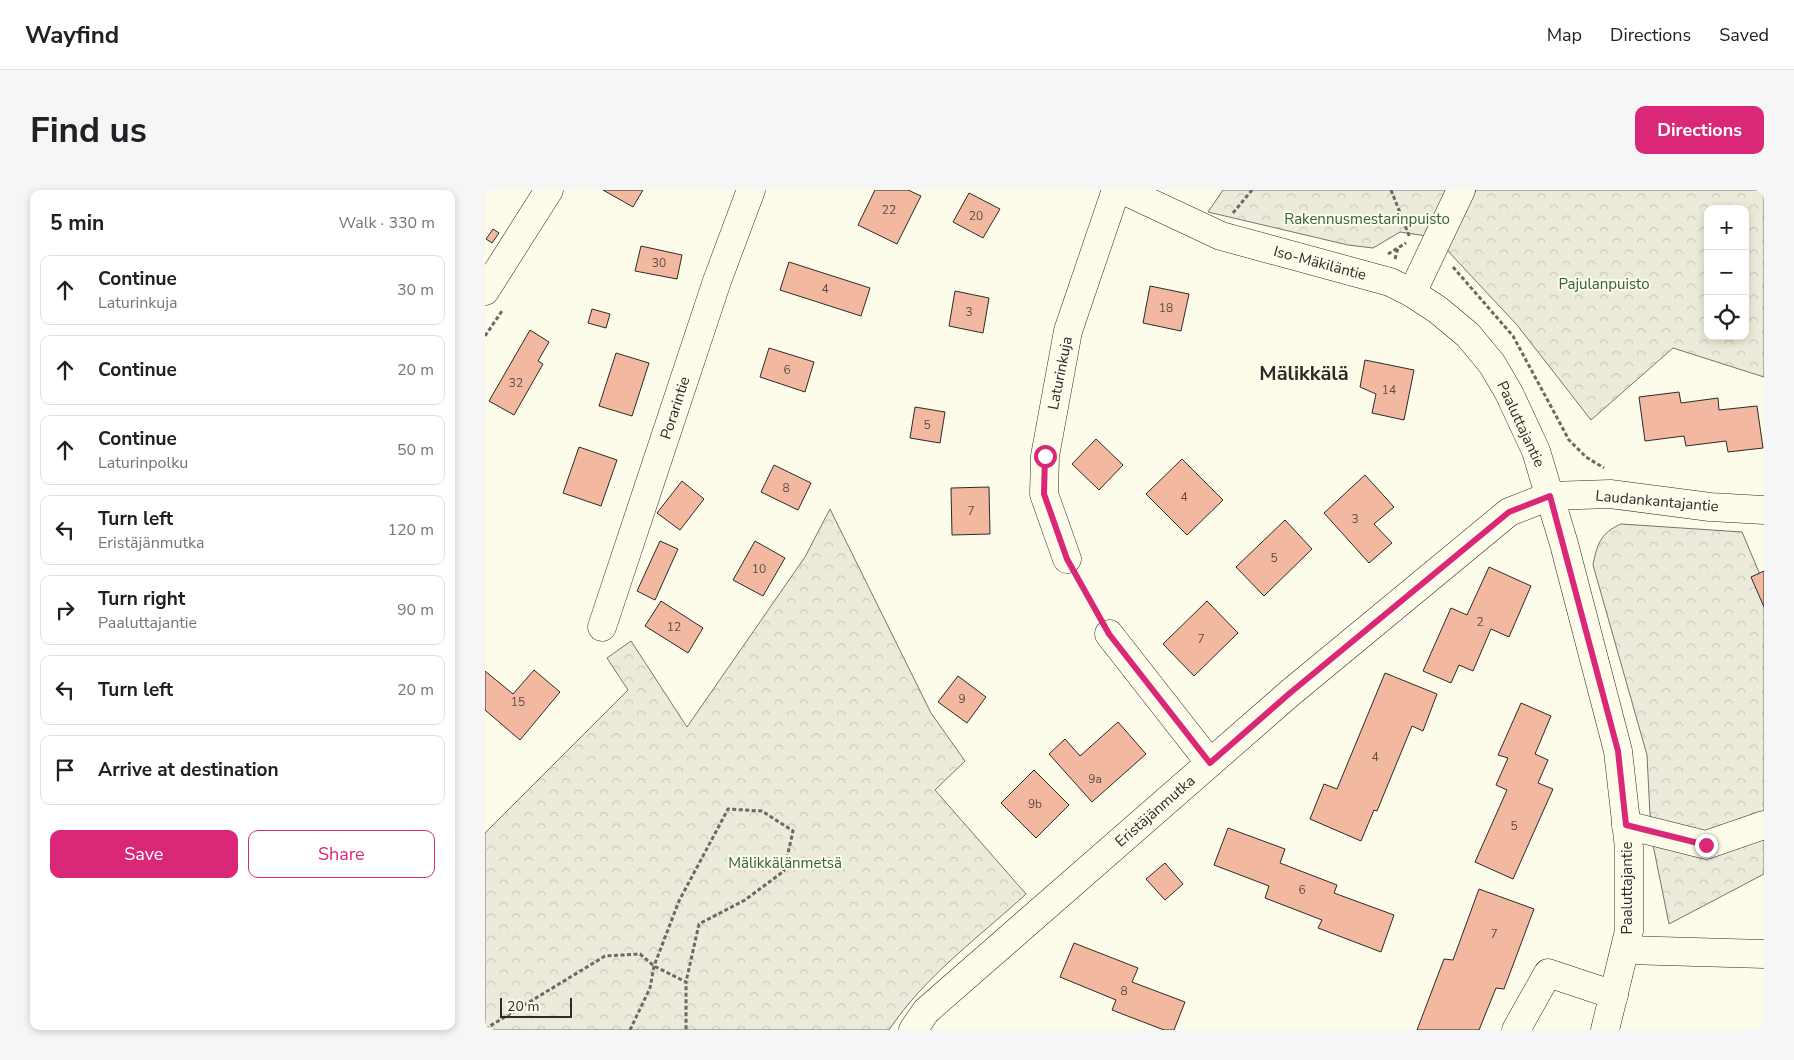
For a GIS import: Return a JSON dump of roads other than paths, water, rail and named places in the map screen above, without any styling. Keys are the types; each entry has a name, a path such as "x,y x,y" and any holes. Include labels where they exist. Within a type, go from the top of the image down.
{"street":[{"name":"Porarintie","path":"602,627 717,281 751,190"},
{"name":"Laturinkuja","path":"1067,559 1044,494 1045,456 1068,331 1116,190"},
{"name":"Iso-Mäkiläntie","path":"1123,190 1221,236 1390,282 1412,293"},
{"path":"1412,293 1461,190"},
{"path":"485,291 541,193"},
{"name":"Paaluttajantie","path":"1412,293 1468,335 1492,364 1509,393 1536,451 1550,496 1618,751 1629,848 1629,931 1626,950 1605,1030"},
{"name":"Laudankantajantie","path":"1550,496 1610,494 1710,507 1764,510"},
{"name":"Eristäjänmutka","path":"913,1030 926,1011 1290,693 1509,512 1550,496"},
{"path":"1109,634 1210,763"},
{"path":"1626,825 1706,845 1764,825"},
{"path":"1626,950 1764,954"},
{"path":"1516,1030 1548,973 1614,995"}],"district":[{"name":"Mälikkälä","path":"1304,373"}],"park label":[{"name":"Rakennusmestarinpuisto","path":"1367,219"},
{"name":"Pajulanpuisto","path":"1604,284"},
{"name":"Mälikkälänmetsä","path":"785,863"}]}
